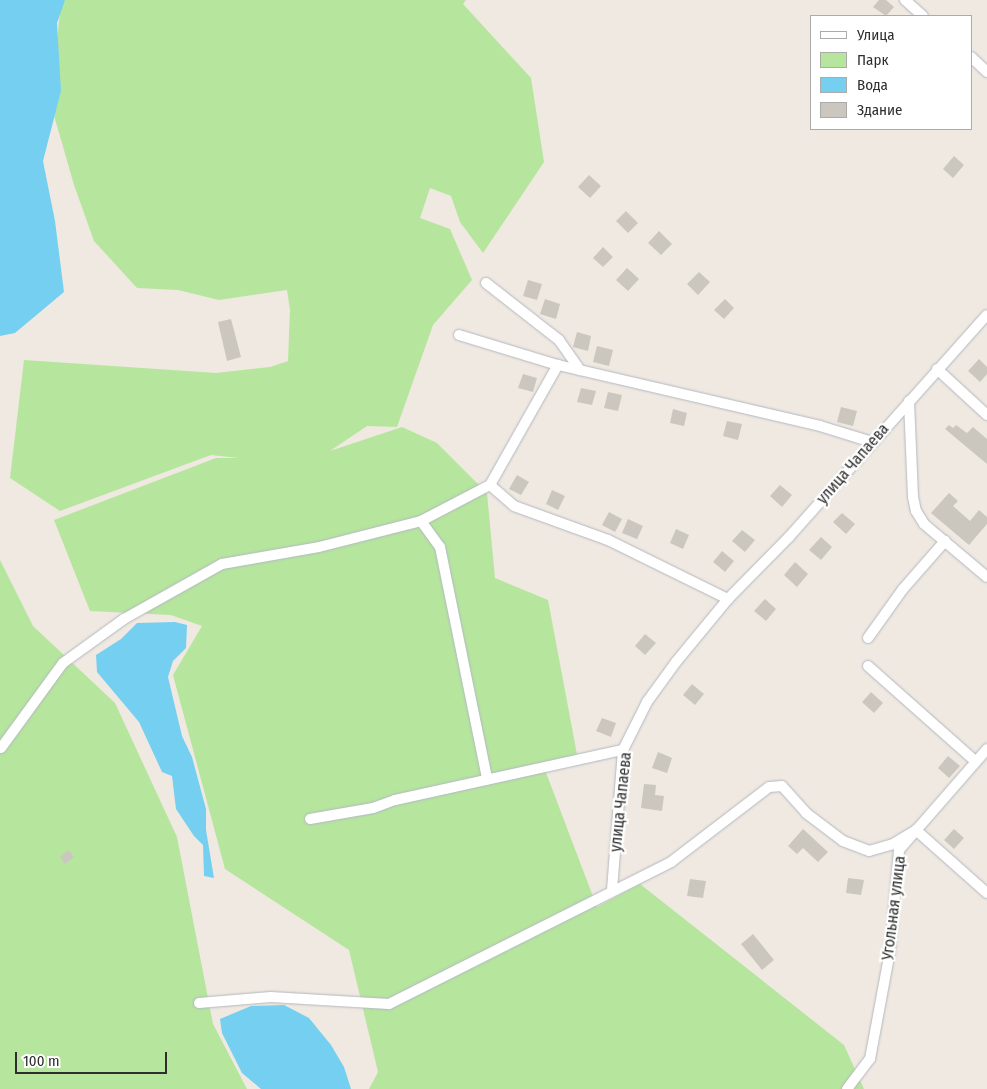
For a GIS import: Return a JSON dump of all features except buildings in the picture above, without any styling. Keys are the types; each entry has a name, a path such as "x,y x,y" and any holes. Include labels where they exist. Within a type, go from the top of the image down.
{"street":[{"path":"905,0 923,15"},
{"path":"972,59 987,72"},
{"path":"486,283 559,340 580,370"},
{"name":"улица Чапаева","path":"612,890 624,750 647,702 676,662 728,599 789,538 872,442 987,315"},
{"path":"459,334 558,365 820,426 872,442"},
{"path":"1,748 63,663 124,619 222,564 319,547 421,521 490,485 558,365"},
{"path":"937,370 987,415"},
{"path":"909,401 914,504 924,524 987,577"},
{"path":"490,485 514,506 608,540 728,599"},
{"path":"421,521 440,547 487,779"},
{"path":"868,638 903,589 945,541"},
{"path":"868,666 976,762"},
{"name":"Угольная улица","path":"847,1089 870,1059 890,951 899,850 987,749"},
{"path":"310,819 373,808 395,800 624,750"},
{"path":"199,1003 271,997 388,1004 671,862 769,786 782,786 806,813 843,841 869,851 894,844 916,830 987,893"}],"green space":[{"path":"61,0 466,0 463,4 531,78 544,162 483,253 460,222 451,196 430,188 420,218 450,229 472,280 433,325 397,427 367,426 330,451 402,427 437,443 487,493 495,578 548,600 579,765 545,770 597,907 640,884 844,1045 864,1089 369,1089 378,1072 349,950 225,869 173,675 202,626 171,615 90,611 54,520 216,458 239,458 211,455 60,511 10,478 24,360 216,373 270,367 288,361 290,310 287,290 219,300 178,290 137,288 94,241 74,185 51,105"},
{"path":"0,560 33,626 115,703 177,837 213,1024 247,1089 0,1089"}],"water":[{"path":"0,0 65,0 57,23 61,91 43,161 55,221 64,292 15,333 0,336"},
{"path":"175,622 187,625 186,648 173,661 168,677 182,736 192,757 206,809 206,830 214,878 204,876 203,845 194,836 176,809 172,776 162,772 139,722 97,672 96,655 121,639 137,623"},
{"path":"284,1005 309,1018 331,1045 344,1067 351,1089 261,1089 242,1073 222,1033 220,1019 251,1006"}]}
